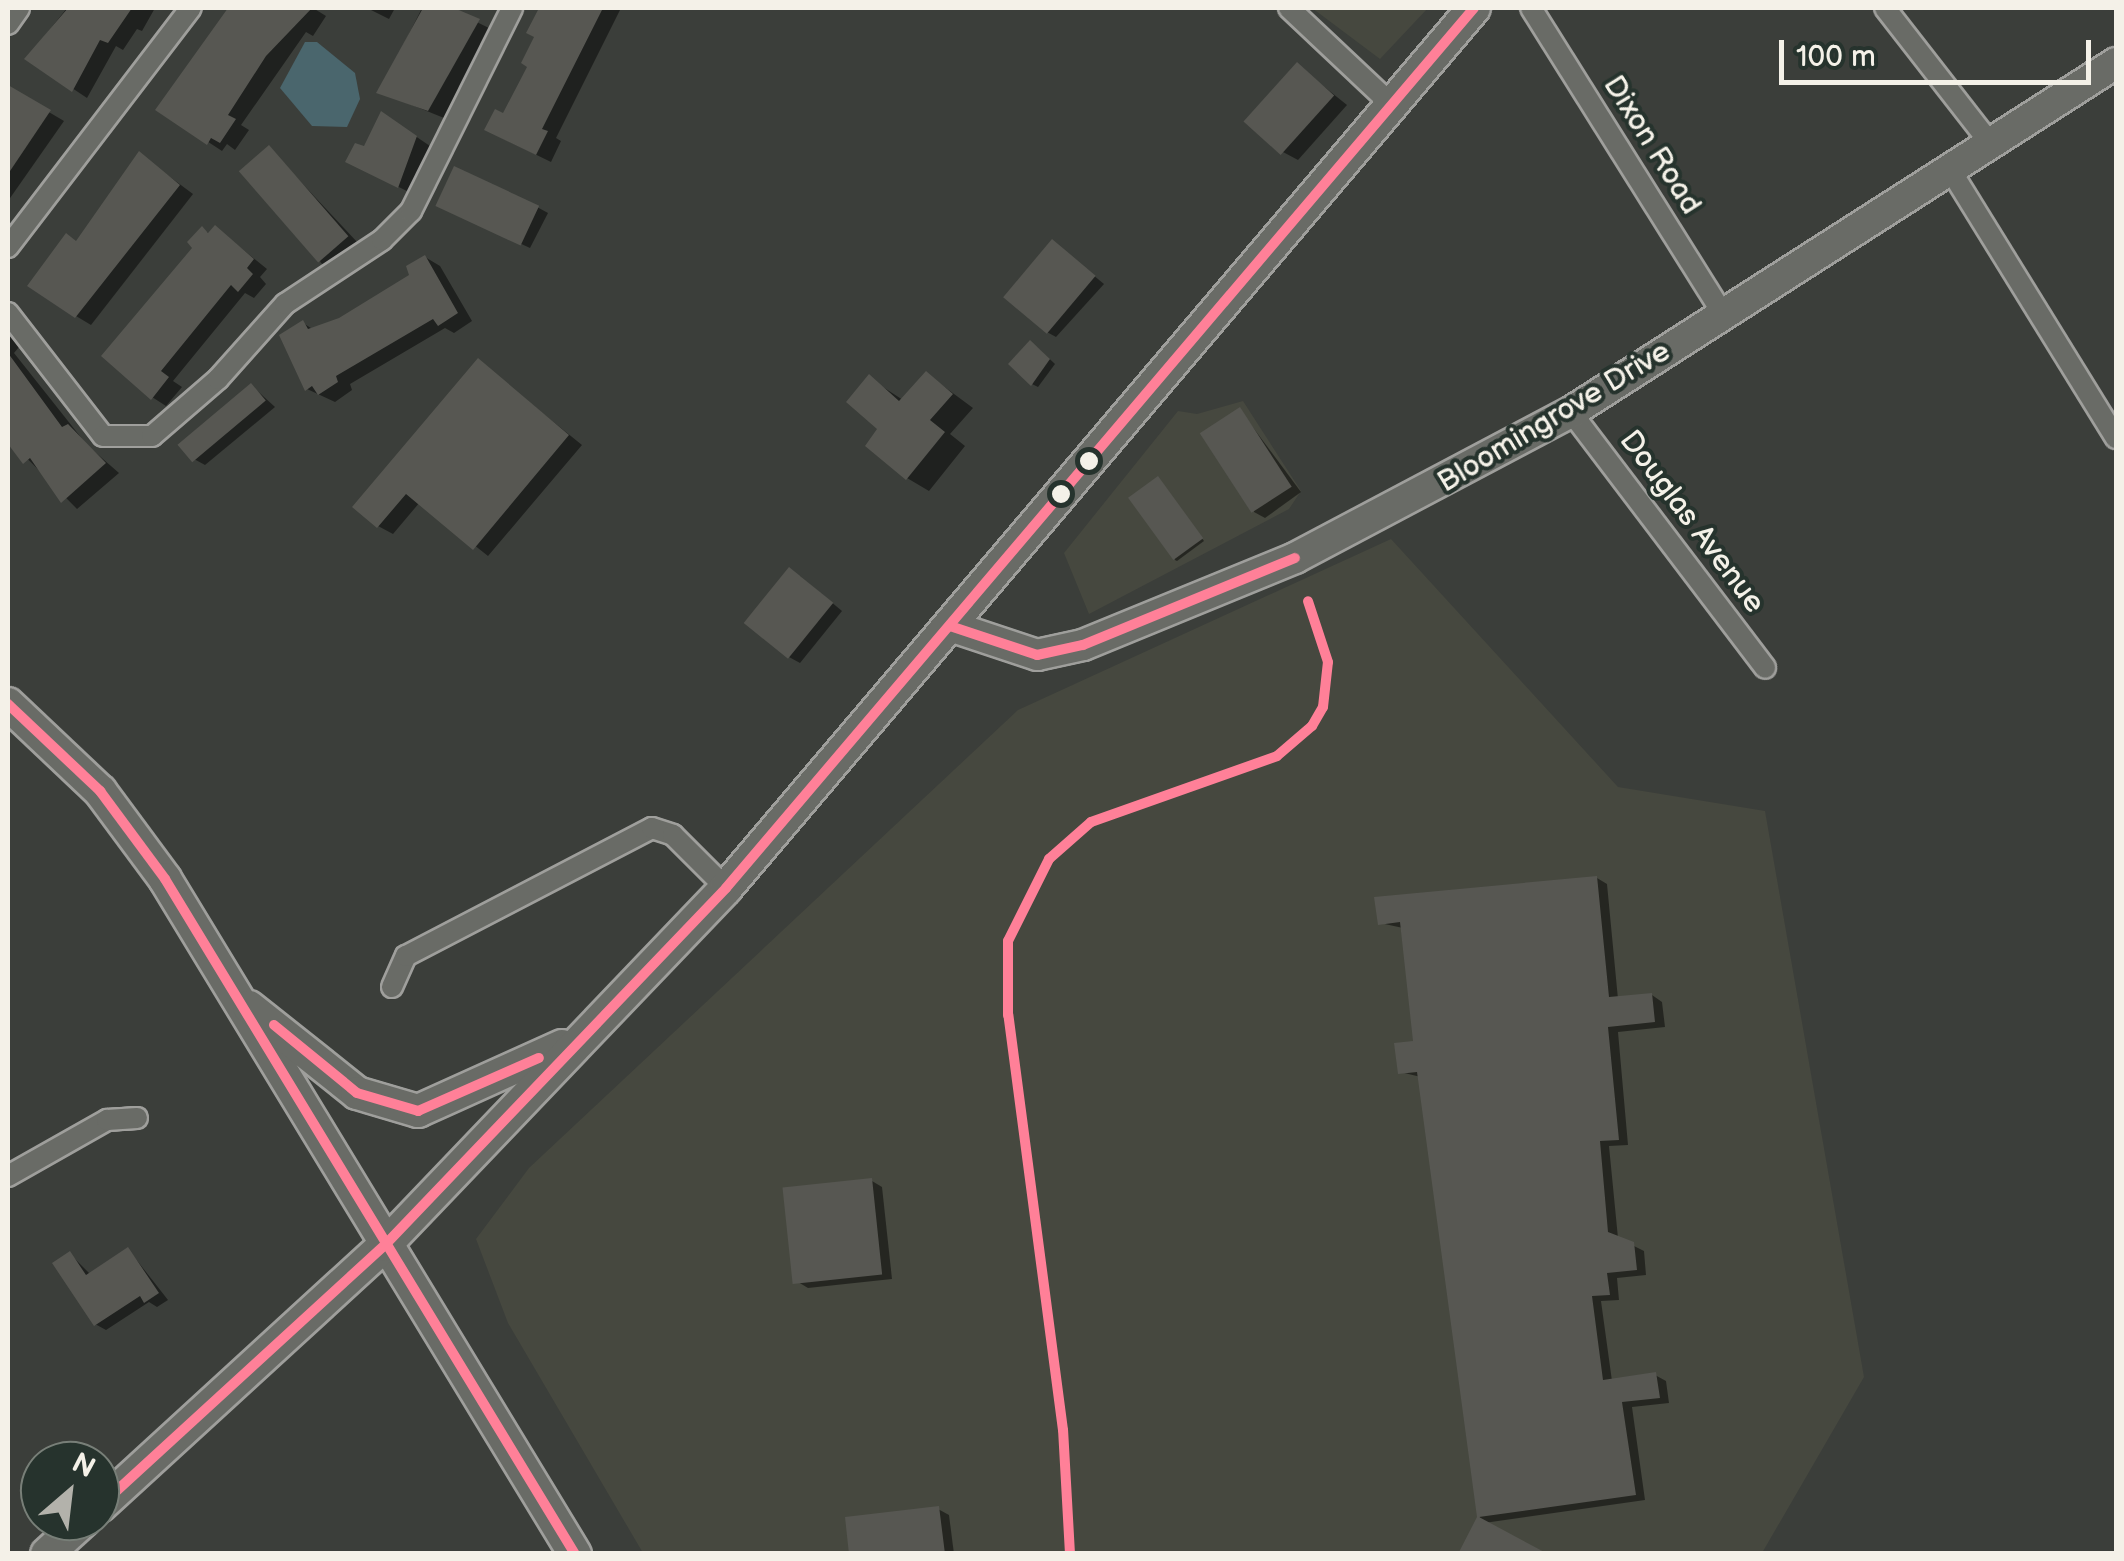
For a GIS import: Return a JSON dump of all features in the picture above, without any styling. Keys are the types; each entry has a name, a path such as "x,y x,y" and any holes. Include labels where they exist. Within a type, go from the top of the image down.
{"main road":[{"path":"120,1488 385,1245 726,888 1474,8"},
{"path":"8,704 110,804 237,998 575,1554"},
{"path":"237,998 357,1093 418,1111 479,1088 592,1029"}],"street":[{"path":"8,24 19,8"},
{"path":"8,246 191,8"},
{"path":"8,313 103,436 152,436 218,378 285,304 382,240 411,211 512,8"},
{"path":"1289,8 1392,104"},
{"name":"Dixon Road","path":"1531,8 1722,314"},
{"path":"1885,8 1992,144"},
{"name":"Bloomingrove Drive","path":"950,626 1037,655 1084,645 1296,558 1571,412 2116,62"},
{"path":"1952,170 2116,438"},
{"name":"Douglas Avenue","path":"1571,412 1764,668"},
{"path":"392,987 406,956 652,828 673,835 726,888"},
{"path":"8,1176 107,1120 137,1118"}],"shaded area":[{"path":"1312,8 1428,8 1380,59"},
{"path":"1243,401 1301,491 1289,509 1089,614 1064,553 1178,411 1197,414"},
{"path":"1391,539 1618,787 1765,811 1864,1377 1762,1553 643,1553 508,1323 476,1239 529,1168 1018,710"}],"water":[{"path":"305,42 317,42 355,73 360,99 347,127 312,126 280,88"}],"building":[{"path":"68,8 132,8 108,43 100,40 72,92 24,59"},
{"path":"228,8 312,8 266,56 228,115 236,119 220,143 211,138 207,145 155,110"},
{"path":"423,8 454,8 480,19 428,111 376,93"},
{"path":"539,8 603,8 542,129 548,131 536,155 484,130 495,109 503,113 527,67 521,63 534,37 526,33"},
{"path":"1297,62 1334,95 1281,155 1243,121"},
{"path":"8,85 51,110 8,174"},
{"path":"381,111 417,136 398,188 345,162 355,143 364,146"},
{"path":"269,145 348,236 318,263 239,171"},
{"path":"139,151 180,185 75,318 27,286 66,233 76,241"},
{"path":"454,166 539,206 521,246 435,206"},
{"path":"215,225 254,259 247,268 253,274 238,292 231,285 161,371 169,377 151,400 101,356 192,248 187,242 202,226 208,233"},
{"path":"1052,239 1096,276 1047,334 1003,297"},
{"path":"425,255 458,313 438,326 433,319 336,376 338,382 318,395 312,386 305,391 279,335 303,320 308,329 339,318 409,275 406,266"},
{"path":"1030,340 1050,359 1031,386 1008,364"},
{"path":"8,353 62,427 68,424 106,463 61,503 30,458 23,464 8,444"},
{"path":"478,358 569,435 473,550 406,494 377,528 352,507"},
{"path":"926,371 953,394 930,420 945,432 906,480 865,446 877,429 846,402 869,374 899,401"},
{"path":"251,383 266,401 192,462 177,445"},
{"path":"1240,407 1292,487 1251,513 1200,433"},
{"path":"1158,476 1203,538 1173,560 1128,498"},
{"path":"789,567 833,603 788,659 744,623"},
{"path":"1597,876 1609,997 1652,993 1655,1022 1608,1027 1619,1140 1600,1141 1608,1232 1634,1242 1637,1270 1607,1273 1610,1295 1592,1296 1603,1380 1656,1372 1660,1398 1622,1402 1636,1495 1479,1517 1548,1554 1458,1554 1477,1517 1417,1072 1398,1074 1394,1043 1413,1041 1400,922 1378,925 1374,897"},
{"path":"872,1178 882,1274 793,1284 782,1187"},
{"path":"128,1247 159,1293 144,1303 140,1296 94,1326 52,1263 70,1251 86,1275"},
{"path":"939,1506 945,1554 849,1554 845,1517"}],"transit line":[{"path":"120,1488 385,1245 726,888 1474,8"},
{"path":"950,626 1037,655 1083,645 1295,558"},
{"path":"1070,1554 1063,1430 1008,1015 1008,941 1049,859 1091,822 1277,756 1312,726 1323,707 1328,662 1308,601"},
{"path":"8,704 100,791 165,879 575,1554"},
{"path":"274,1025 357,1093 418,1111 539,1058"}]}
